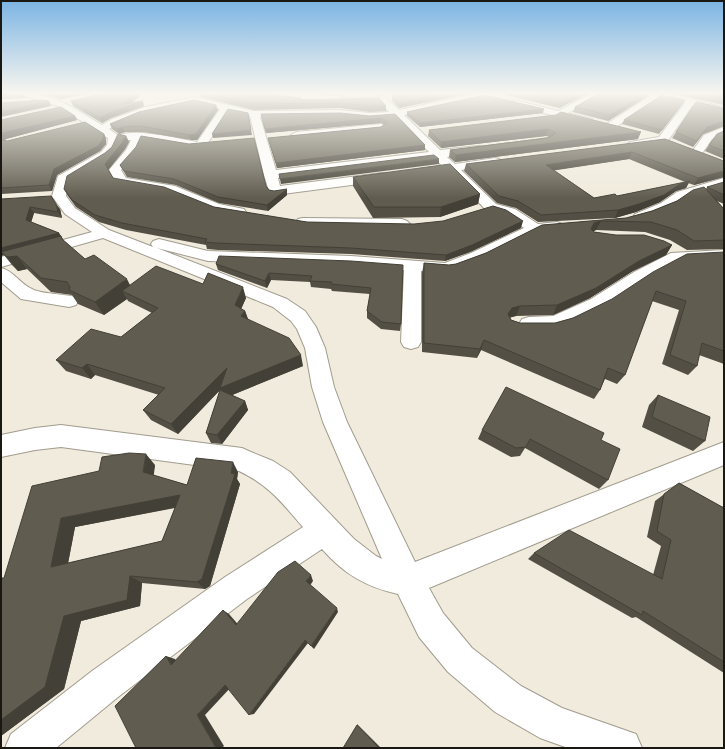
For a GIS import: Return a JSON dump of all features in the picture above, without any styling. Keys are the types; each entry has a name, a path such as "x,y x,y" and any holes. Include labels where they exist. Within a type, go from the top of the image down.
{"street":[{"path":"88,128 113,146 105,155 63,179 60,189 52,197 70,211 114,237 172,262 252,291 280,303 298,316 306,327 315,348 323,387 335,422 408,581 431,625 460,660 508,699 554,724 622,748"},
{"path":"115,128 138,136 146,136 191,145 216,143"},
{"path":"202,144 212,128"},
{"path":"255,128 256,139 275,191 391,176"},
{"path":"256,139 367,128"},
{"path":"410,128 453,168 491,207 510,212 535,229"},
{"path":"667,141 675,128"},
{"path":"697,153 708,137 724,130"},
{"path":"416,133 432,131"},
{"path":"639,134 667,141"},
{"path":"138,136 131,151 115,170 122,181 170,189 216,208 254,214"},
{"path":"624,145 667,141"},
{"path":"270,174 492,147"},
{"path":"414,173 508,161"},
{"path":"623,221 641,216 666,206 682,195 724,182"},
{"path":"477,212 491,207"},
{"path":"292,220 308,223 413,224"},
{"path":"1,262 114,237 153,242 208,256 344,261 447,268 477,257 535,229 574,226"},
{"path":"664,244 682,256"},
{"path":"516,324 550,324 560,321 598,303 656,267 682,256 724,255"},
{"path":"411,342 413,266"},
{"path":"1,273 27,295 69,301"},
{"path":"1,446 35,439 61,436 242,460 264,470 280,481 343,550 365,567 383,575 408,581 724,453"},
{"path":"25,748 105,684 236,588 325,530"}],"building":[{"path":"1,128 24,128 2,133 1,135"},
{"path":"61,128 94,128 104,134 103,139 98,146 54,169 49,185 1,188 1,139 7,141"},
{"path":"151,128 200,128 196,134 189,135"},
{"path":"216,128 251,128 251,130 212,134"},
{"path":"371,128 409,128 425,145 276,163 268,138"},
{"path":"446,128 625,128 641,132 456,155 450,150 548,138 556,133 548,129 441,142 429,130"},
{"path":"679,128 706,128 697,141 676,132"},
{"path":"724,131 724,151 709,145 717,134"},
{"path":"118,134 126,136 105,164 113,178 164,187 214,207 307,222 414,224 443,221 493,206 506,210 523,221 472,245 446,255 351,248 205,242 207,239 122,223 95,215 72,200 64,189 67,176 105,153 112,147"},
{"path":"141,136 189,144 254,138 266,186 269,190 274,191 287,189 267,205 218,197 174,179 124,171 120,165 136,147"},
{"path":"665,139 724,161 724,171 698,178 632,152 546,165 594,198 615,194 617,196 690,181 680,184 664,195 618,210 541,215 518,201 499,196 466,164"},
{"path":"434,155 439,159 280,179 279,174"},
{"path":"450,164 480,194 441,207 374,207 353,177"},
{"path":"724,182 724,195 707,187"},
{"path":"704,187 724,209 724,240 694,241 677,230 651,222 601,221 594,223 591,229 594,232 616,235 644,235 672,245 639,261 596,288 557,305 520,306 512,308 508,314 511,320 520,323 555,323 573,318 612,299 653,272 687,254 724,252 724,351 702,343 697,366 670,355 686,301 656,291 625,375 608,368 600,390 484,340 480,349 424,343 424,263 449,265 456,264 486,253 542,225 626,218 652,211 677,201 693,190"},
{"path":"51,196 56,204 58,212 30,207 26,220 59,233 1,248 1,199"},
{"path":"61,236 62,239 85,259 94,255 127,279 95,302 69,290 70,287 67,282 41,278 17,256 7,257 1,252"},
{"path":"219,256 351,261 403,265 401,324 382,322 367,311 371,288 331,284 332,282 310,281 312,276 269,273 265,281 216,264"},
{"path":"156,266 203,284 208,273 243,287 235,305 245,311 241,316 289,338 301,355 220,388 227,368 171,424 143,410 165,388 87,364 82,368 56,360 91,329 121,337 158,308 122,291"},
{"path":"506,387 604,433 601,440 620,449 608,480 530,439 526,447 516,448 482,430"},
{"path":"220,390 245,401 217,435 206,433"},
{"path":"658,395 710,417 705,441 652,417"},
{"path":"129,453 146,454 143,472 187,485 196,458 233,462 231,473 235,474 202,579 197,582 130,576 127,600 64,616 45,687 1,720 1,582 2,578 4,578 32,486 99,471 102,457","holes":["180,495 162,541 51,567 61,518"]},
{"path":"679,483 724,508 724,662 643,611 642,615 534,553 569,530 662,579 671,540 657,531 664,494"},
{"path":"295,561 311,575 306,581 337,608 311,646 305,640 249,715 225,685 197,715 216,748 136,748 115,706 166,656 171,665 223,610 236,625 278,572"},
{"path":"357,725 379,748 343,748"}]}
